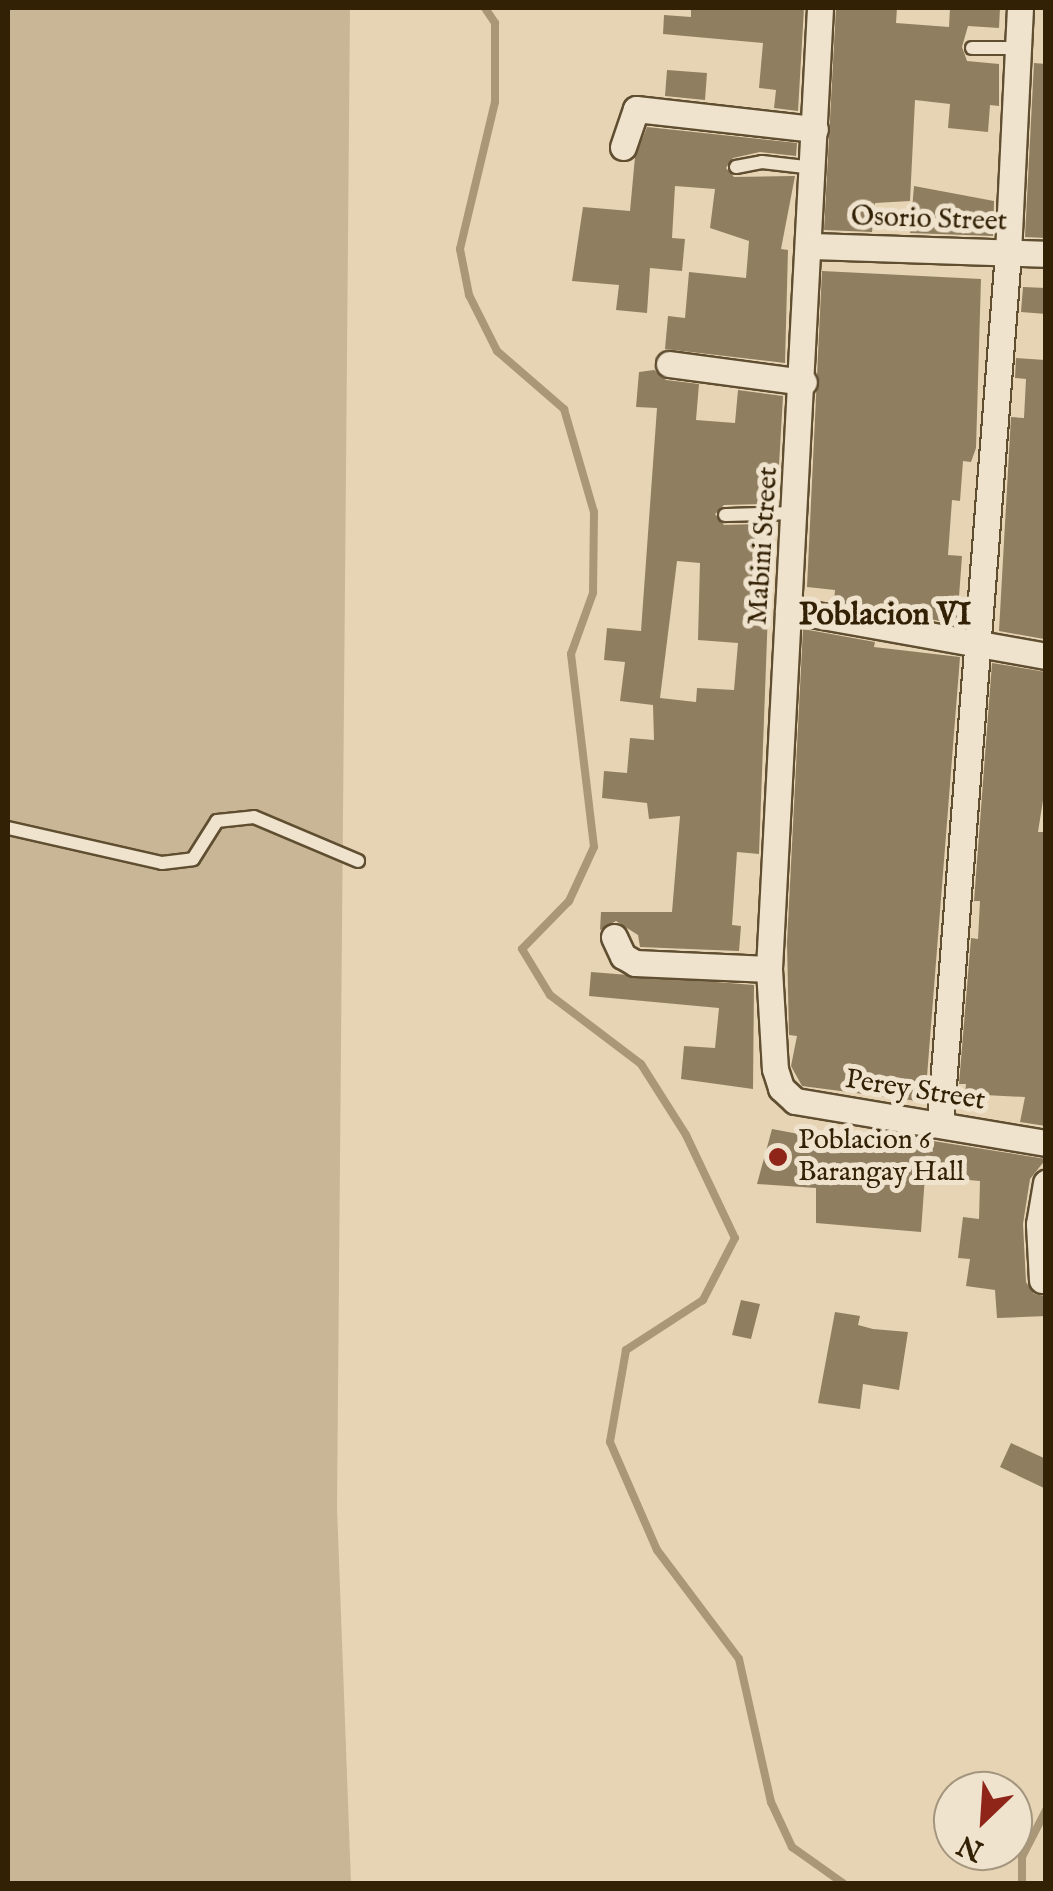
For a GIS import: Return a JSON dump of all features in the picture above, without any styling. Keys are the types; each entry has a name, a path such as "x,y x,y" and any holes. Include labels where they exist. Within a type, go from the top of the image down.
{"street":[{"name":"Mabini Street","path":"780,1088 769,970 788,610 798,513 820,8"},
{"path":"940,1123 1008,253 1020,8"},
{"path":"623,147 636,109 815,129"},
{"name":"Osorio Street","path":"810,246 1046,254"},
{"path":"669,364 804,382"},
{"path":"788,610 1046,656"},
{"path":"614,937 623,956 635,963 769,970"},
{"name":"Perey Street","path":"780,1088 795,1101 1046,1143"},
{"path":"1042,1280 1039,1224 1046,1183"}],"lane":[{"path":"972,48 1018,48"},
{"path":"736,167 814,168"},
{"path":"725,514 798,513"},
{"path":"8,828 180,862 200,852 217,821 254,817 358,861"}],"shaded area":[{"path":"8,8 350,8 337,1507 351,1883 8,1884"}],"building":[{"path":"691,8 804,8 798,111 774,108 776,90 759,88 763,43 663,34 664,15 691,17"},
{"path":"836,8 897,8 896,23 949,27 950,8 1000,8 999,28 968,26 962,47 967,61 999,64 999,106 990,105 988,132 948,128 950,104 915,100 910,201 875,203 872,232 824,230"},
{"path":"1034,63 1046,64 1046,238 1025,237"},
{"path":"667,70 707,73 705,100 665,96"},
{"path":"647,127 797,143 796,156 760,152 733,158 726,168 734,177 795,176 781,249 788,250 785,363 665,349 668,316 685,318 689,272 746,278 749,241 710,228 715,189 675,186 672,238 685,239 682,271 650,268 647,313 616,310 619,285 572,281 583,207 630,211 635,157"},
{"path":"914,186 994,201 993,236 910,233"},
{"path":"822,271 981,279 976,448 971,462 963,461 960,501 952,500 948,555 962,556 957,624 834,602 835,590 807,587"},
{"path":"1023,287 1046,288 1046,314 1021,312"},
{"path":"1016,358 1045,360 1044,639 999,631 1011,417 1024,418 1026,379 1015,378"},
{"path":"654,370 666,380 699,384 696,420 735,423 738,390 783,396 779,465 766,464 763,504 724,505 715,514 724,525 756,524 754,556 770,557 759,854 737,852 732,925 741,926 739,951 640,947 638,935 616,921 600,930 601,912 672,912 680,816 649,819 647,803 602,798 604,771 627,773 630,738 654,740 653,705 620,701 625,662 604,660 607,628 641,631 657,408 636,407 639,372","holes":["677,561 700,563 698,640 738,643 734,690 697,688 696,702 660,698"]},
{"path":"803,629 875,642 874,647 960,657 925,1102 802,1086 791,1066 797,1036 789,1035 787,943"},
{"path":"992,663 1046,672 1046,781 1038,832 1046,832 1046,1126 1020,1122 1025,1097 965,1094 966,1084 959,1084 971,938 978,939 980,901 974,901"},
{"path":"591,972 754,985 753,1089 681,1079 684,1046 715,1048 719,1008 589,996"},
{"path":"772,1129 831,1140 832,1134 933,1141 1046,1159 1030,1179 1023,1224 1026,1282 1034,1294 1046,1296 1046,1316 997,1318 995,1290 966,1286 970,1259 958,1258 963,1217 979,1219 980,1181 925,1176 921,1232 816,1223 816,1188 757,1184"},
{"path":"741,1300 760,1304 751,1339 732,1335"},
{"path":"835,1312 860,1316 858,1325 908,1332 899,1390 863,1384 860,1409 818,1403"},
{"path":"1011,1443 1046,1459 1046,1489 1000,1467"}],"waterway":[{"path":"485,8 495,23 495,102 460,249 469,295 497,351 564,409 594,512 593,593 571,654 594,847 569,901 522,949 550,995 641,1064 686,1135 735,1238 703,1300 626,1350 610,1442 657,1550 739,1659 771,1802 792,1847 844,1884"},
{"path":"1022,1884 1022,1857 1046,1810"}],"place":[{"name":"Poblacion 6 Barangay Hall","path":"778,1157"}],"district":[{"name":"Poblacion VI","path":"885,616"}]}
